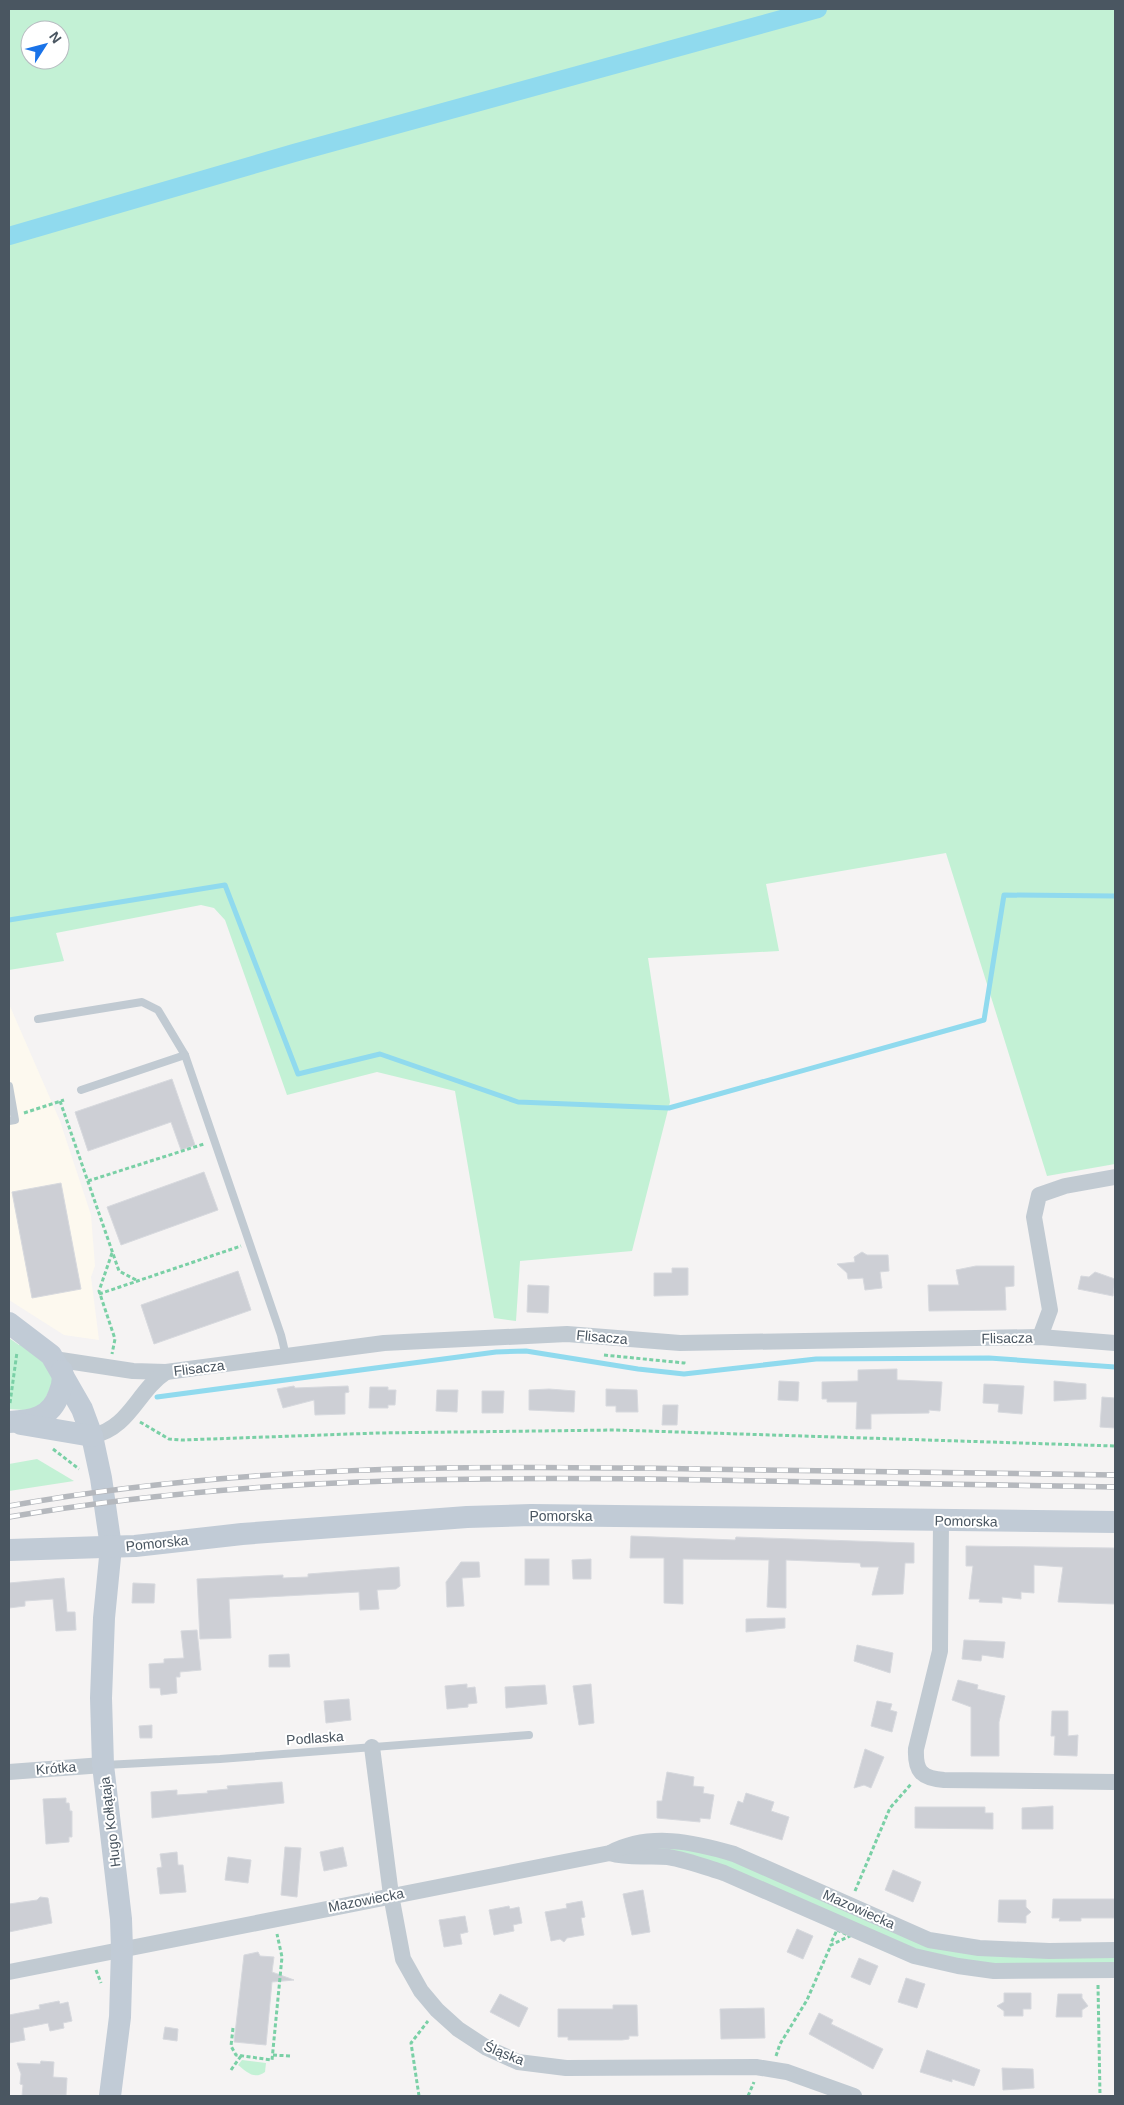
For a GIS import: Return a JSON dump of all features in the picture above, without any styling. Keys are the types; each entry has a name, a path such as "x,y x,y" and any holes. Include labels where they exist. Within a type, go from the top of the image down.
{"street":[{"name":"Flisacza","path":"1040,1337 1050,1310 1034,1217 1039,1195 1065,1186 1115,1177"},
{"path":"9,1323 33,1340 58,1365 82,1408 92,1436 9,1422"},
{"name":"Flisacza","path":"58,1365 166,1372 384,1343 567,1334 684,1343 1040,1337 1115,1343"},
{"path":"9,1422 34,1420 47,1414 59,1395 63,1380 58,1365"},
{"name":"Flisacza","path":"92,1436 109,1430 130,1413 152,1382 166,1372"},
{"name":"Hugo Kołłątaja","path":"92,1436 101,1478 111,1547 102,1650 104,1765 121,1919 122,1949 120,2017 110,2096"},
{"name":"Pomorska","path":"9,1550 157,1545 242,1534 499,1516 1115,1522"},
{"path":"941,1520 940,1651 916,1748 915,1762 921,1772 931,1779 1115,1782"},
{"name":"Śląska","path":"372,1747 391,1896 403,1959 421,1991 437,2010 458,2029 487,2048 518,2062 566,2068 756,2068 787,2072 854,2096"},
{"name":"Krótka","path":"9,1772 104,1765"},
{"name":"Mazowiecka","path":"9,1972 92,1954 610,1853 623,1846 640,1842 667,1841 701,1844 742,1858 929,1940 979,1948 1049,1951 1115,1950"},
{"name":"Mazowiecka","path":"610,1853 625,1857 666,1857 696,1863 724,1873 914,1956 958,1966 994,1971 1115,1970"}],"lane":[{"path":"38,1019 142,1002 158,1010 185,1055 281,1334 286,1356"},
{"path":"81,1090 185,1055"},
{"path":"9,1086 15,1120 9,1121"},
{"name":"Podlaska","path":"104,1765 220,1759 529,1735"}],"path":[{"path":"14,1108 19,1108 20,1114 62,1100 119,1271 138,1281"},
{"path":"88,1182 214,1140"},
{"path":"100,1294 249,1243"},
{"path":"112,1252 100,1294 115,1339 112,1357"},
{"path":"9,1410 16,1360 15,1344"},
{"path":"130,1413 143,1425 170,1439 182,1440 378,1433 615,1430 1115,1446"},
{"path":"49,1446 85,1474"},
{"path":"853,1896 890,1808 910,1784"},
{"path":"756,2068 758,2056 774,2059 780,2044 807,2000 831,1945"},
{"path":"233,2028 232,2046 236,2055 272,2060 281,1972 280,1946"},
{"path":"92,1954 94,1968 104,1987"},
{"path":"1099,1991 1100,2096"},
{"path":"419,2096 411,2043 437,2010"},
{"path":"273,2054 290,2056"},
{"path":"231,2070 241,2056"}],"shaded area":[{"path":"9,1004 60,1121 91,1215 95,1266 91,1277 99,1340 64,1335 9,1300"}],"green space":[{"path":"9,9 1115,9 1115,1164 1047,1176 946,853 766,884 779,951 648,958 670,1102 632,1251 520,1261 516,1321 494,1318 455,1091 377,1072 287,1095 225,920 214,908 201,905 56,933 64,961 9,970"},
{"path":"9,1338 19,1345 23,1341 41,1356 54,1381 39,1411 9,1409"},
{"path":"37,1459 74,1481 9,1491 9,1464"},
{"path":"671,1845 731,1859 924,1942 1115,1955 1115,1966 993,1964 955,1959 924,1951 893,1942 653,1846"},
{"path":"242,2060 266,2063 265,2072 257,2075 251,2074 238,2065"}],"building":[{"path":"172,1079 195,1145 181,1150 171,1122 88,1151 75,1112"},
{"path":"204,1172 218,1210 121,1245 107,1207"},
{"path":"61,1183 81,1289 32,1298 12,1192"},
{"path":"862,1252 867,1255 888,1255 889,1271 880,1272 882,1288 865,1290 863,1278 848,1279 847,1273 837,1264 855,1262 854,1257"},
{"path":"976,1266 1014,1266 1014,1286 1005,1287 1006,1310 929,1311 928,1285 959,1285 956,1270"},
{"path":"672,1268 688,1268 688,1295 654,1296 654,1273 672,1273"},
{"path":"238,1271 251,1310 154,1344 141,1305"},
{"path":"1095,1272 1115,1279 1113,1296 1078,1289 1081,1276 1089,1277"},
{"path":"528,1285 549,1286 548,1313 527,1312"},
{"path":"897,1369 897,1380 942,1382 940,1411 929,1410 929,1413 871,1414 871,1429 856,1429 857,1402 827,1402 827,1399 822,1399 822,1382 858,1381 858,1370"},
{"path":"779,1381 799,1382 798,1401 778,1400"},
{"path":"1054,1381 1086,1384 1086,1399 1054,1401"},
{"path":"984,1384 1024,1386 1022,1414 998,1412 999,1404 983,1403"},
{"path":"294,1386 295,1388 348,1386 349,1392 345,1393 345,1414 315,1415 314,1400 283,1408 277,1389"},
{"path":"370,1387 388,1387 388,1390 396,1390 395,1405 388,1405 388,1408 369,1408"},
{"path":"606,1389 637,1390 638,1412 616,1412 616,1406 606,1406"},
{"path":"437,1390 458,1390 457,1412 436,1411"},
{"path":"529,1390 575,1391 574,1412 529,1410"},
{"path":"482,1391 504,1391 503,1413 482,1413"},
{"path":"1102,1397 1115,1398 1115,1428 1100,1427"},
{"path":"663,1405 678,1405 677,1425 662,1425"},
{"path":"631,1536 735,1540 736,1537 914,1543 914,1563 905,1563 903,1594 872,1595 879,1567 861,1567 860,1563 786,1560 786,1608 767,1607 769,1560 683,1559 683,1604 664,1603 664,1558 630,1558"},
{"path":"966,1546 1115,1548 1115,1604 1058,1602 1063,1567 1034,1565 1034,1593 1021,1592 1021,1599 1002,1597 1002,1603 979,1602 980,1599 969,1599 973,1566 966,1566"},
{"path":"525,1559 549,1559 549,1585 525,1585"},
{"path":"591,1559 591,1579 573,1579 572,1560"},
{"path":"461,1562 479,1562 480,1577 462,1578 464,1606 447,1607 446,1582"},
{"path":"399,1567 400,1586 396,1589 377,1590 379,1609 360,1610 359,1592 229,1599 231,1638 200,1639 197,1579 283,1575 283,1578 308,1577 308,1574"},
{"path":"64,1578 67,1612 75,1612 76,1630 56,1631 53,1599 25,1601 25,1606 9,1608 9,1583"},
{"path":"133,1583 155,1584 154,1603 132,1603"},
{"path":"785,1618 785,1628 746,1632 746,1619"},
{"path":"197,1630 201,1670 180,1672 180,1677 176,1677 177,1693 161,1695 160,1688 150,1688 149,1664 164,1663 164,1659 184,1658 181,1631"},
{"path":"964,1640 1005,1642 1003,1658 982,1655 981,1661 962,1659"},
{"path":"857,1645 893,1653 890,1673 854,1661"},
{"path":"289,1654 290,1667 269,1667 269,1655"},
{"path":"958,1680 978,1685 977,1689 1005,1696 999,1722 999,1756 971,1756 971,1707 952,1700"},
{"path":"467,1684 467,1688 475,1687 477,1703 468,1704 468,1707 447,1709 445,1686"},
{"path":"591,1684 594,1723 579,1725 573,1686"},
{"path":"545,1685 547,1704 506,1708 505,1687"},
{"path":"349,1699 351,1720 326,1723 324,1701"},
{"path":"877,1701 892,1704 890,1710 897,1712 892,1732 871,1726"},
{"path":"1052,1711 1068,1711 1068,1736 1078,1735 1077,1756 1054,1755 1055,1736 1051,1736"},
{"path":"152,1725 152,1738 140,1738 139,1726"},
{"path":"865,1749 884,1757 871,1788 864,1785 854,1788"},
{"path":"667,1772 694,1777 693,1786 704,1787 703,1793 714,1795 710,1819 700,1818 700,1822 657,1818 657,1801 662,1801"},
{"path":"282,1782 284,1803 152,1818 151,1792 177,1790 177,1795 208,1793 207,1791 228,1789 227,1786"},
{"path":"746,1793 774,1802 771,1811 789,1817 782,1840 730,1824 738,1801 743,1803"},
{"path":"66,1798 66,1803 69,1803 70,1811 72,1811 72,1837 69,1837 69,1842 46,1844 43,1799"},
{"path":"1053,1806 1053,1829 1022,1829 1022,1808"},
{"path":"915,1807 985,1807 985,1813 993,1813 993,1829 915,1828"},
{"path":"285,1847 301,1848 297,1897 281,1895"},
{"path":"343,1847 347,1866 324,1871 320,1852"},
{"path":"177,1852 178,1865 183,1865 186,1892 160,1894 157,1868 162,1867 160,1854"},
{"path":"228,1857 251,1860 248,1883 225,1880"},
{"path":"893,1870 921,1882 913,1902 885,1890"},
{"path":"643,1890 650,1932 632,1935 623,1894"},
{"path":"40,1897 48,1898 52,1923 9,1932 9,1904 37,1900"},
{"path":"1053,1899 1115,1899 1115,1918 1081,1918 1081,1921 1059,1921 1060,1918 1052,1918"},
{"path":"999,1900 1026,1900 1026,1907 1031,1912 1026,1916 1026,1923 998,1922"},
{"path":"582,1901 585,1917 581,1918 584,1935 567,1938 564,1942 560,1939 551,1941 545,1912 567,1908 566,1904"},
{"path":"509,1906 510,1909 519,1907 522,1923 513,1925 514,1931 494,1935 489,1910"},
{"path":"465,1916 468,1932 460,1934 462,1944 444,1947 439,1920"},
{"path":"797,1929 813,1936 803,1959 787,1952"},
{"path":"258,1952 260,1956 274,1957 272,1972 294,1980 272,1982 266,2045 234,2042 244,1955"},
{"path":"859,1958 878,1966 870,1985 851,1977"},
{"path":"906,1978 925,1984 917,2008 898,2002"},
{"path":"1004,1993 1031,1993 1031,2009 1023,2009 1023,2016 1004,2016 1004,2011 997,2006 1004,2002"},
{"path":"500,1994 528,2008 519,2027 490,2012"},
{"path":"1058,1994 1082,1994 1082,1998 1088,2006 1082,2010 1082,2017 1056,2017"},
{"path":"59,2001 60,2004 68,2002 72,2021 63,2023 64,2028 50,2031 48,2023 23,2028 25,2040 9,2043 9,2015 40,2009 39,2005"},
{"path":"613,2005 637,2005 638,2036 629,2036 629,2039 622,2040 568,2040 568,2037 558,2037 558,2009 613,2009"},
{"path":"764,2008 765,2038 721,2039 720,2009"},
{"path":"819,2013 833,2020 831,2024 883,2049 873,2069 809,2034"},
{"path":"165,2027 178,2029 177,2041 163,2039"},
{"path":"927,2050 980,2070 974,2086 952,2079 952,2082 920,2072"},
{"path":"41,2061 54,2062 53,2077 67,2078 66,2095 22,2096 23,2085 20,2084 21,2074 17,2063 40,2064"},
{"path":"1002,2068 1033,2069 1034,2088 1003,2090"}],"waterway":[{"path":"9,236 294,153 818,9"},
{"path":"9,920 225,885 298,1074 380,1054 518,1102 669,1108 984,1020 1004,895 1115,896"},
{"path":"157,1397 496,1352 526,1351 638,1369 684,1374 816,1359 989,1358 1115,1367"}],"railway":[{"path":"9,1506 94,1492 180,1482 266,1475 438,1468 524,1467 1115,1475"},
{"path":"9,1517 183,1494 270,1487 445,1479 621,1479 1115,1487"}]}
